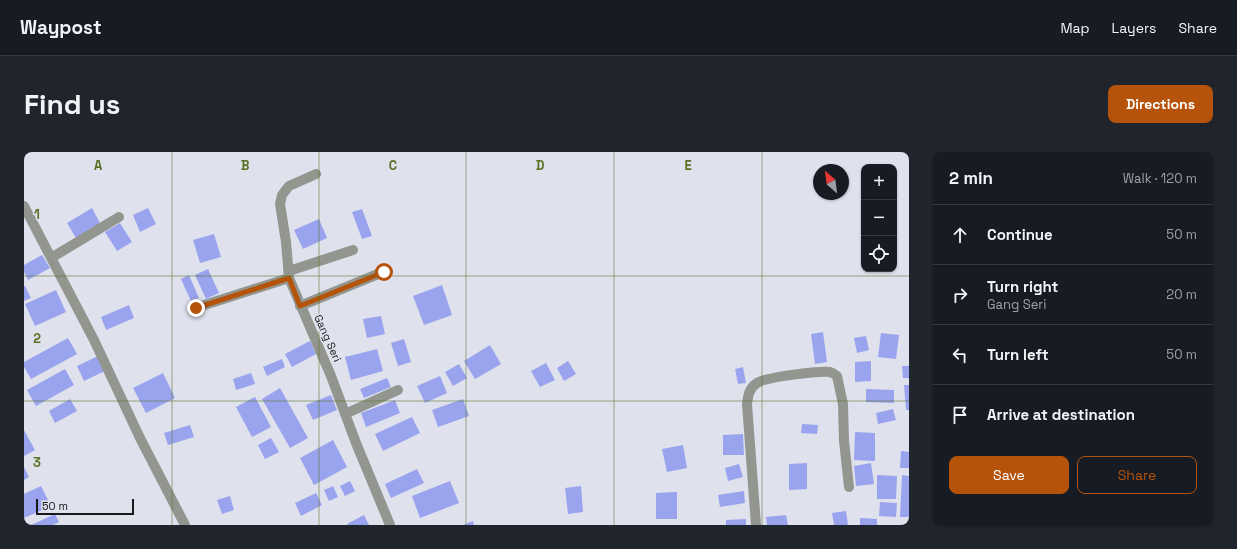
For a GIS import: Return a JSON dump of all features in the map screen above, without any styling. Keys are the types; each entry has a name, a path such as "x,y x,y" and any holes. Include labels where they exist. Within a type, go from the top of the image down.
{"street":[{"name":"Gang Seri","path":"316,174 289,186 282,195 280,204 289,275 300,306 331,376 390,525"},
{"path":"24,206 94,340 155,469 185,525"},
{"path":"51,258 119,217"},
{"path":"196,308 289,275 353,250"},
{"path":"300,306 384,272"},
{"path":"756,525 747,404 749,392 752,386 762,379 819,372 831,372 838,376 844,404 844,441 849,487"},
{"path":"345,414 398,390"}],"building":[{"path":"92,208 100,223 76,238 67,223"},
{"path":"148,208 156,224 140,232 133,215"},
{"path":"362,209 372,236 362,239 352,212"},
{"path":"319,219 327,238 303,249 294,230"},
{"path":"120,223 132,242 117,251 105,232"},
{"path":"214,234 221,257 200,263 193,240"},
{"path":"42,255 50,268 28,280 24,272 24,265"},
{"path":"208,269 219,293 206,299 195,275"},
{"path":"189,275 199,298 191,301 181,279"},
{"path":"442,285 452,315 424,325 413,296"},
{"path":"24,286 31,298 24,301"},
{"path":"56,290 66,312 35,326 25,304"},
{"path":"129,305 134,318 106,330 101,317"},
{"path":"381,316 385,334 367,338 363,319"},
{"path":"823,332 827,362 815,364 811,334"},
{"path":"881,333 899,335 896,359 878,357"},
{"path":"866,336 869,350 857,353 854,338"},
{"path":"68,338 77,354 31,379 24,367 24,362"},
{"path":"404,339 411,362 398,366 391,343"},
{"path":"310,341 316,354 292,367 285,354"},
{"path":"490,345 501,364 475,379 464,361"},
{"path":"377,349 383,371 351,380 345,357"},
{"path":"98,356 105,371 84,381 77,366"},
{"path":"282,359 285,367 267,376 263,367"},
{"path":"568,361 576,374 564,381 557,368"},
{"path":"871,361 871,381 855,382 855,362"},
{"path":"546,363 555,380 540,387 531,371"},
{"path":"459,364 467,378 453,386 445,372"},
{"path":"902,366 909,366 909,378 903,378"},
{"path":"743,367 746,383 738,384 735,369"},
{"path":"65,369 74,385 36,406 27,390"},
{"path":"163,373 175,398 146,413 133,388"},
{"path":"251,373 255,384 236,390 233,379"},
{"path":"440,376 447,393 425,403 417,386"},
{"path":"387,378 391,387 364,398 360,389"},
{"path":"904,385 909,385 909,410 906,410"},
{"path":"280,388 308,438 290,448 262,399"},
{"path":"866,389 894,390 894,403 866,402"},
{"path":"331,395 337,410 313,420 306,405"},
{"path":"255,397 271,427 252,437 236,407"},
{"path":"70,399 77,411 55,423 49,411"},
{"path":"463,399 469,416 438,427 432,410"},
{"path":"395,400 400,413 366,427 361,413"},
{"path":"893,409 896,420 878,424 876,413"},
{"path":"412,417 420,433 383,451 375,434"},
{"path":"802,424 818,425 817,434 801,433"},
{"path":"190,425 194,437 168,445 164,433"},
{"path":"24,430 35,450 24,456"},
{"path":"855,432 875,433 875,461 854,460"},
{"path":"743,434 744,455 723,455 723,435"},
{"path":"271,438 279,452 265,459 258,445"},
{"path":"333,440 347,467 314,485 300,458"},
{"path":"683,445 687,468 667,472 662,449"},
{"path":"901,451 909,452 909,468 900,468"},
{"path":"807,463 807,489 789,490 789,464"},
{"path":"871,463 874,484 856,486 854,466"},
{"path":"739,464 743,477 728,481 725,468"},
{"path":"24,467 29,477 24,480"},
{"path":"417,469 424,483 391,498 385,484"},
{"path":"877,475 897,476 896,499 877,499"},
{"path":"902,475 909,476 909,517 900,517"},
{"path":"350,481 355,491 345,496 340,486"},
{"path":"450,481 459,503 420,518 412,496"},
{"path":"41,486 51,506 24,518 24,494"},
{"path":"333,486 338,497 329,501 324,490"},
{"path":"581,486 583,512 568,514 565,488"},
{"path":"744,491 745,503 720,507 718,495"},
{"path":"677,492 677,519 656,519 656,493"},
{"path":"316,493 322,505 301,516 295,503"},
{"path":"230,496 234,510 222,514 217,500"},
{"path":"880,502 897,503 896,517 879,516"},
{"path":"846,511 848,525 834,525 832,513"},
{"path":"55,514 59,522 53,525 31,525"},
{"path":"364,515 369,525 347,524"},
{"path":"786,515 788,525 767,525 766,517"},
{"path":"860,518 877,519 877,525 860,525"},
{"path":"746,519 746,525 726,525 726,520"},
{"path":"473,521 474,525 463,525"}],"route":[{"path":"196,308 289,278 300,306 384,272"}]}
